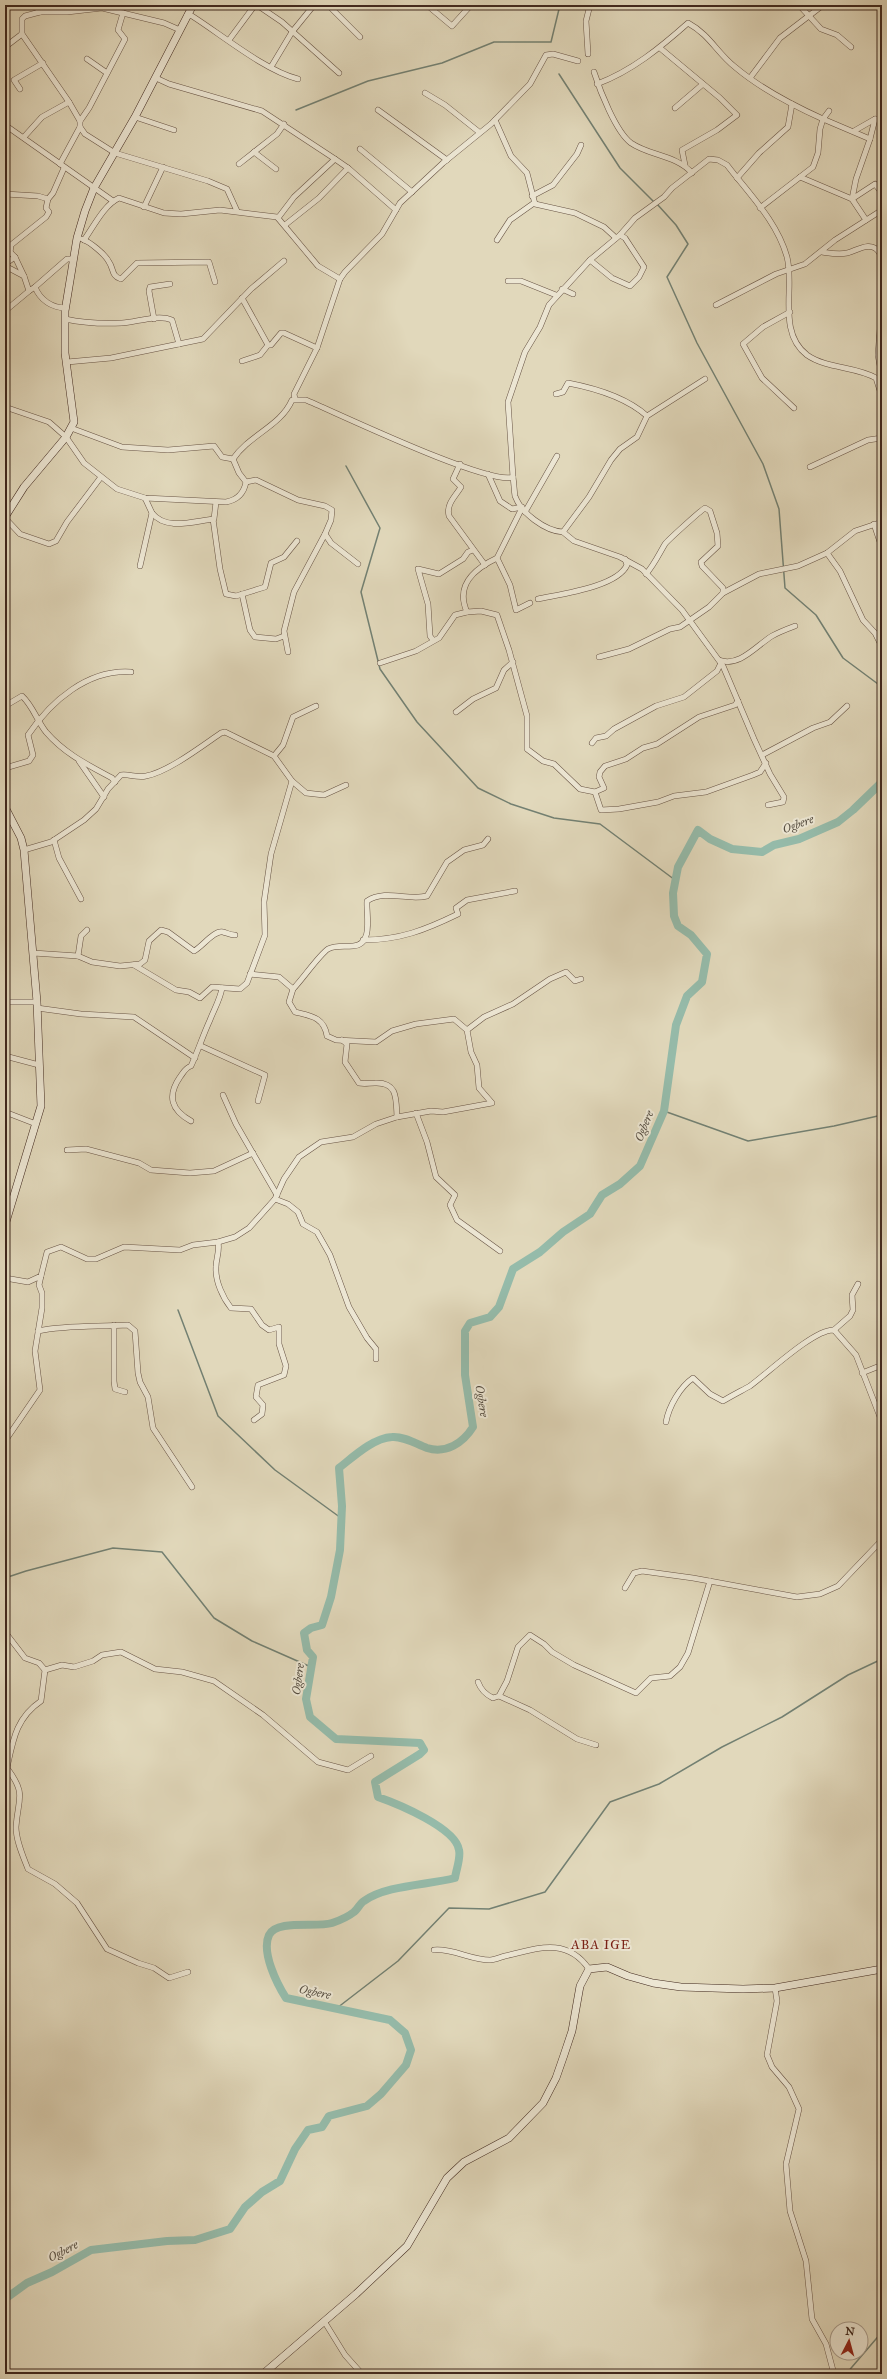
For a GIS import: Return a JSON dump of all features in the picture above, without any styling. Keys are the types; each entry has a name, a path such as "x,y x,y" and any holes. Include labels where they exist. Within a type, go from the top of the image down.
{"street":[{"path":"30,5 36,7 40,12"},
{"path":"40,12 43,5"},
{"path":"101,477 67,522 56,541 49,544 20,534 5,518 24,487 66,437 71,428 73,416 67,362 65,319 73,259 81,239 94,188 135,117 193,5"},
{"path":"229,40 256,5 264,8 339,73"},
{"path":"271,67 292,32 314,5"},
{"path":"328,5 360,37"},
{"path":"427,5 452,26 471,5"},
{"path":"588,54 586,21 590,5"},
{"path":"799,5 821,29 837,35 851,47"},
{"path":"750,78 780,38 823,5"},
{"path":"10,253 11,245 46,218 49,212 46,208 48,199 53,193 62,166 80,127 80,120 69,102 22,34 22,19 25,16 40,12 66,12 102,6 164,23 180,30"},
{"path":"80,120 89,108 125,39 118,29 123,13"},
{"path":"187,15 192,16 271,67 298,79"},
{"path":"597,84 612,79 660,48 688,23 703,31 734,67 750,78 792,104 837,126 854,131 870,139"},
{"path":"5,47 22,34"},
{"path":"660,48 737,115 716,130 682,150 685,165"},
{"path":"233,458 248,441 283,415 294,399 294,394 317,348 340,279 382,234 400,203 479,132 495,120 530,84 546,55 553,54 578,61"},
{"path":"87,60 107,73"},
{"path":"20,89 14,80 43,63"},
{"path":"594,72 597,84 613,117 631,143 685,165 692,173"},
{"path":"156,78 170,84 262,111 284,124 348,168 396,210"},
{"path":"675,108 703,84"},
{"path":"425,93 445,105 479,132"},
{"path":"24,137 42,117 69,102"},
{"path":"737,178 759,153 788,127 792,104"},
{"path":"378,110 447,160"},
{"path":"760,208 813,167 818,153 820,129 823,119 830,111"},
{"path":"135,117 174,130"},
{"path":"854,131 875,119 882,119"},
{"path":"852,199 856,179 870,139 875,119"},
{"path":"495,120 511,156 527,173 534,203 542,208 575,213 604,227 618,236 625,238 644,267 639,277 630,286 612,278 590,260"},
{"path":"239,164 277,134 284,124"},
{"path":"5,125 113,201"},
{"path":"80,127 85,134 115,153 163,167 226,189 237,211"},
{"path":"532,196 553,186 577,154 581,145"},
{"path":"360,149 412,192"},
{"path":"254,152 276,169"},
{"path":"278,218 294,197 335,159"},
{"path":"768,805 783,802 784,797 766,764 720,661 682,610 646,574 625,559 583,545 568,538 563,532 550,529 523,509 516,497 513,477 508,402 525,352 556,295 590,260 618,236 635,218 664,197 709,159 718,160 727,165 777,230 790,268 791,332 798,346 808,355 843,369 867,373 876,378 882,377 878,354 880,329"},
{"path":"144,207 163,167"},
{"path":"285,225 319,198 348,168"},
{"path":"800,177 852,199 866,220"},
{"path":"852,199 875,184 882,193"},
{"path":"5,194 38,196 48,199"},
{"path":"81,239 113,201 119,198 164,213 181,214 220,210 237,211 278,218 318,266 340,279"},
{"path":"497,240 510,220 534,203"},
{"path":"716,305 756,283 790,268 805,264 822,252 835,240 882,210"},
{"path":"81,239 110,262 112,272 116,277 121,279 137,263 209,262 215,282"},
{"path":"822,252 846,253 869,246 880,251 882,280"},
{"path":"5,247 15,258 24,276 29,291"},
{"path":"15,258 5,265 24,276"},
{"path":"5,311 67,259 73,259"},
{"path":"67,362 111,358 203,339 242,298 284,261"},
{"path":"508,281 521,282 556,295"},
{"path":"154,319 149,291 150,287 170,284"},
{"path":"35,287 38,293 51,306 66,308"},
{"path":"562,290 573,294"},
{"path":"242,298 268,344"},
{"path":"790,312 763,327 743,344 762,378 794,408"},
{"path":"65,319 88,323 154,319 164,317 172,320 179,344"},
{"path":"242,361 260,355 268,344 271,344 281,333 317,348"},
{"path":"876,378 882,397"},
{"path":"563,532 589,497 620,449 637,438 647,416 705,379"},
{"path":"556,394 563,392 568,383 583,386 638,408 647,416"},
{"path":"294,399 306,400 420,450 488,474 509,479 513,477"},
{"path":"5,407 49,422 66,437 84,463 101,477 117,489 144,498 216,502 233,501 245,490 246,482 239,473 233,458"},
{"path":"71,428 122,447 168,450 214,446 222,457 233,458"},
{"path":"810,467 868,440 882,438"},
{"path":"467,612 462,602 465,585 475,573 497,558 523,509 557,456"},
{"path":"460,464 453,479 461,487 450,502 447,510 448,516 462,531 473,550 485,565"},
{"path":"488,474 503,504 512,509 523,509"},
{"path":"246,482 256,480 298,500 325,506 332,510 331,520 325,534 294,592 287,614 284,636 288,652"},
{"path":"144,498 156,518 168,523 213,519"},
{"path":"216,502 216,516 213,519 220,569 226,594 236,596 265,587 271,563 284,557 297,541"},
{"path":"646,574 666,542 688,524 700,511 707,508 714,519 718,546 701,562 702,566 723,588 723,593"},
{"path":"140,566 152,513"},
{"path":"599,657 629,649 670,629 680,627 708,607 723,593 759,574 784,570 827,553 855,531 882,522"},
{"path":"874,524 882,548"},
{"path":"325,534 331,543 358,564"},
{"path":"433,640 430,636 427,596 418,569 439,574 463,559 468,552 473,550"},
{"path":"827,553 840,571 863,620 875,633 882,647"},
{"path":"497,558 510,585 516,610 530,604"},
{"path":"538,599 584,589 614,578 624,572 627,565 625,559"},
{"path":"242,594 250,630 255,637 276,639 284,636"},
{"path":"380,663 416,652 433,640 439,638 453,617 467,612 481,611 497,615 527,716 527,750 543,761 552,762 580,789 595,792 604,788 599,777 600,772 605,766 626,759 639,750 657,744 699,717 735,706 738,702"},
{"path":"720,661 731,662 774,635 795,626"},
{"path":"592,743 596,738 606,736 614,729 656,706 684,697 717,672 720,661"},
{"path":"456,712 473,699 496,688 504,670 512,662"},
{"path":"5,768 29,761 33,755 28,735 55,700 99,674 118,671 131,672"},
{"path":"5,706 22,696 45,731 59,745 79,761 112,778 115,782"},
{"path":"274,756 283,746 293,717 316,706"},
{"path":"762,755 813,728 830,722 847,706"},
{"path":"24,850 54,840 88,816 99,806 104,796 122,775 141,777 150,775 193,752 221,733 225,732 274,756 300,790 315,795 324,795 346,785"},
{"path":"79,761 104,796"},
{"path":"595,792 601,810 619,809 658,802 674,796 706,792 760,772 766,764"},
{"path":"134,965 176,990 189,992 200,998 212,987 240,989 247,983 264,935 264,902 271,854 292,781"},
{"path":"5,807 21,838 24,850 37,1005 41,1106 5,1225"},
{"path":"5,1440 40,1390 35,1351 42,1308 42,1293 39,1285 47,1252 61,1247 87,1259 96,1259 124,1247 180,1250 193,1245 218,1242 235,1237 249,1228 276,1197 284,1179 299,1158 321,1142 353,1137 376,1124 397,1117 416,1113 443,1112 492,1103 479,1088 477,1065 471,1052 467,1030 454,1019 425,1022 392,1031 376,1042 342,1040 327,1036 326,1028 319,1018 295,1012 290,1002 293,989 328,950 338,946 355,946 363,940 368,928 367,901 372,898 390,895 416,897 428,896 447,862 464,850 483,845 488,839"},
{"path":"54,840 59,858 81,899"},
{"path":"363,940 383,940 423,931 458,914 456,908 467,900 515,891"},
{"path":"78,956 82,936 86,930"},
{"path":"33,953 78,956 92,962 115,966 134,965 144,960 149,941 161,930 168,932 194,951 202,948 217,933 222,931 235,935"},
{"path":"467,1030 484,1018 513,1004 555,976 566,972 574,981 581,979"},
{"path":"250,974 279,977 293,989"},
{"path":"191,1121 182,1116 176,1108 173,1101 172,1090 195,1058 201,1046 209,1020 220,1001 222,988"},
{"path":"5,1002 37,1005 81,1014 134,1017 195,1058"},
{"path":"342,1040 347,1044 345,1062 359,1083 383,1083 392,1086 396,1091 397,1117"},
{"path":"201,1046 265,1075 258,1101"},
{"path":"5,1056 39,1065"},
{"path":"223,1095 276,1197 298,1212 303,1224 317,1232 330,1255 349,1307 366,1338 376,1349 376,1359"},
{"path":"5,1112 36,1124"},
{"path":"416,1113 427,1142 436,1177 455,1195 450,1205 457,1220 500,1251"},
{"path":"67,1150 86,1149 139,1163 151,1170 190,1173 214,1171 253,1153"},
{"path":"218,1242 219,1250 215,1268 223,1298 231,1308 251,1309 262,1325 269,1330 279,1327 279,1344 286,1366 284,1375 258,1385 256,1397 263,1405 262,1414 254,1420"},
{"path":"5,1278 28,1282 41,1276"},
{"path":"666,1422 668,1412 684,1384 693,1378 710,1394 723,1401 750,1385 819,1334 828,1330 834,1330 850,1316 853,1310 852,1295 858,1284"},
{"path":"38,1331 54,1328 114,1325 128,1325 135,1331 138,1373 140,1382 148,1397 153,1428 192,1487"},
{"path":"114,1325 115,1389 125,1392"},
{"path":"834,1330 856,1355 882,1422"},
{"path":"862,1373 882,1365"},
{"path":"625,1588 634,1573 642,1571 710,1581 797,1598 820,1594 838,1586 882,1540"},
{"path":"499,1696 507,1681 518,1647 530,1635 544,1644 552,1652 574,1665 636,1693 651,1678 670,1676 680,1667 688,1653 710,1581"},
{"path":"5,1632 25,1658 39,1663 45,1670 41,1701 27,1710 14,1737 7,1768 18,1784 20,1805 16,1827 18,1843 28,1869 55,1884 77,1903 107,1949 138,1963 154,1968 168,1978 188,1972"},
{"path":"45,1670 62,1665 74,1667 93,1661 102,1655 121,1652 155,1669 182,1672 214,1681 263,1715 318,1762 348,1770 371,1756"},
{"path":"478,1682 481,1690 493,1698 499,1696 530,1710 577,1740 596,1744"},
{"path":"434,1950 444,1949 461,1955 490,1960 518,1954 535,1947 553,1947 576,1956 589,1969"},
{"path":"589,1969 607,1967 640,1980 681,1987 743,1989 775,1988 882,1969"},
{"path":"262,2374 324,2321 407,2246 448,2178 464,2162 508,2138 543,2103 556,2078 564,2055 572,2031 580,1986 589,1969"},
{"path":"775,1988 777,2001 767,2055 772,2067 789,2087 799,2109 786,2164 790,2211 806,2261 812,2319 826,2344 834,2374"},
{"path":"324,2321 345,2355 362,2374"}],"waterway":[{"path":"296,110 368,81 442,63 494,42 551,42 560,5"},
{"path":"559,74 620,168 654,202"},
{"path":"657,204 676,225 688,244 667,277 697,343 763,464 779,509 785,588 816,615 843,658 882,687 882,690"},
{"path":"346,466 380,528 361,592 380,669 417,722 478,788 511,804 554,818 600,824 675,880"},
{"name":"Ogbere","path":"5,2299 27,2283 52,2272 91,2250 167,2241 195,2240 230,2229 245,2207 262,2192 280,2181 295,2149 308,2130 322,2127 329,2116 367,2106 381,2094 406,2065 411,2050 405,2033 390,2020 286,1998 278,1985 268,1959 267,1942 269,1935 273,1930 288,1925 332,1923 349,1915 363,1902 373,1896 408,1886 455,1878 459,1860 459,1850 448,1833 412,1811 378,1797 375,1782 420,1754 424,1750 420,1743 336,1739 310,1717 306,1699 313,1657 307,1650 304,1633 311,1628 322,1625 331,1597 340,1550 342,1506 339,1468 371,1444 385,1438 401,1438 427,1448 441,1450 453,1446 469,1433 473,1427 465,1375 465,1331 470,1323 490,1317 499,1307 513,1269 540,1252 563,1232 590,1214 602,1195 620,1184 640,1166 664,1111 676,1025 687,996 702,982 707,954 691,935 678,926 674,916 673,893 678,867 698,830 710,839 732,849 762,852 774,845 799,839 838,822 853,810 882,782"},
{"path":"664,1111 748,1141 834,1126 882,1115"},
{"path":"178,1310 218,1416 275,1470 341,1518"},
{"path":"5,1578 113,1548 162,1552 214,1618 252,1641 311,1667"},
{"path":"337,2008 398,1961 449,1908 489,1909 545,1892 610,1802 659,1784 722,1747 782,1717 848,1675 882,1659"},
{"path":"846,2374 882,2332"}],"district":[{"name":"ABA IGE","path":"601,1945"}]}
